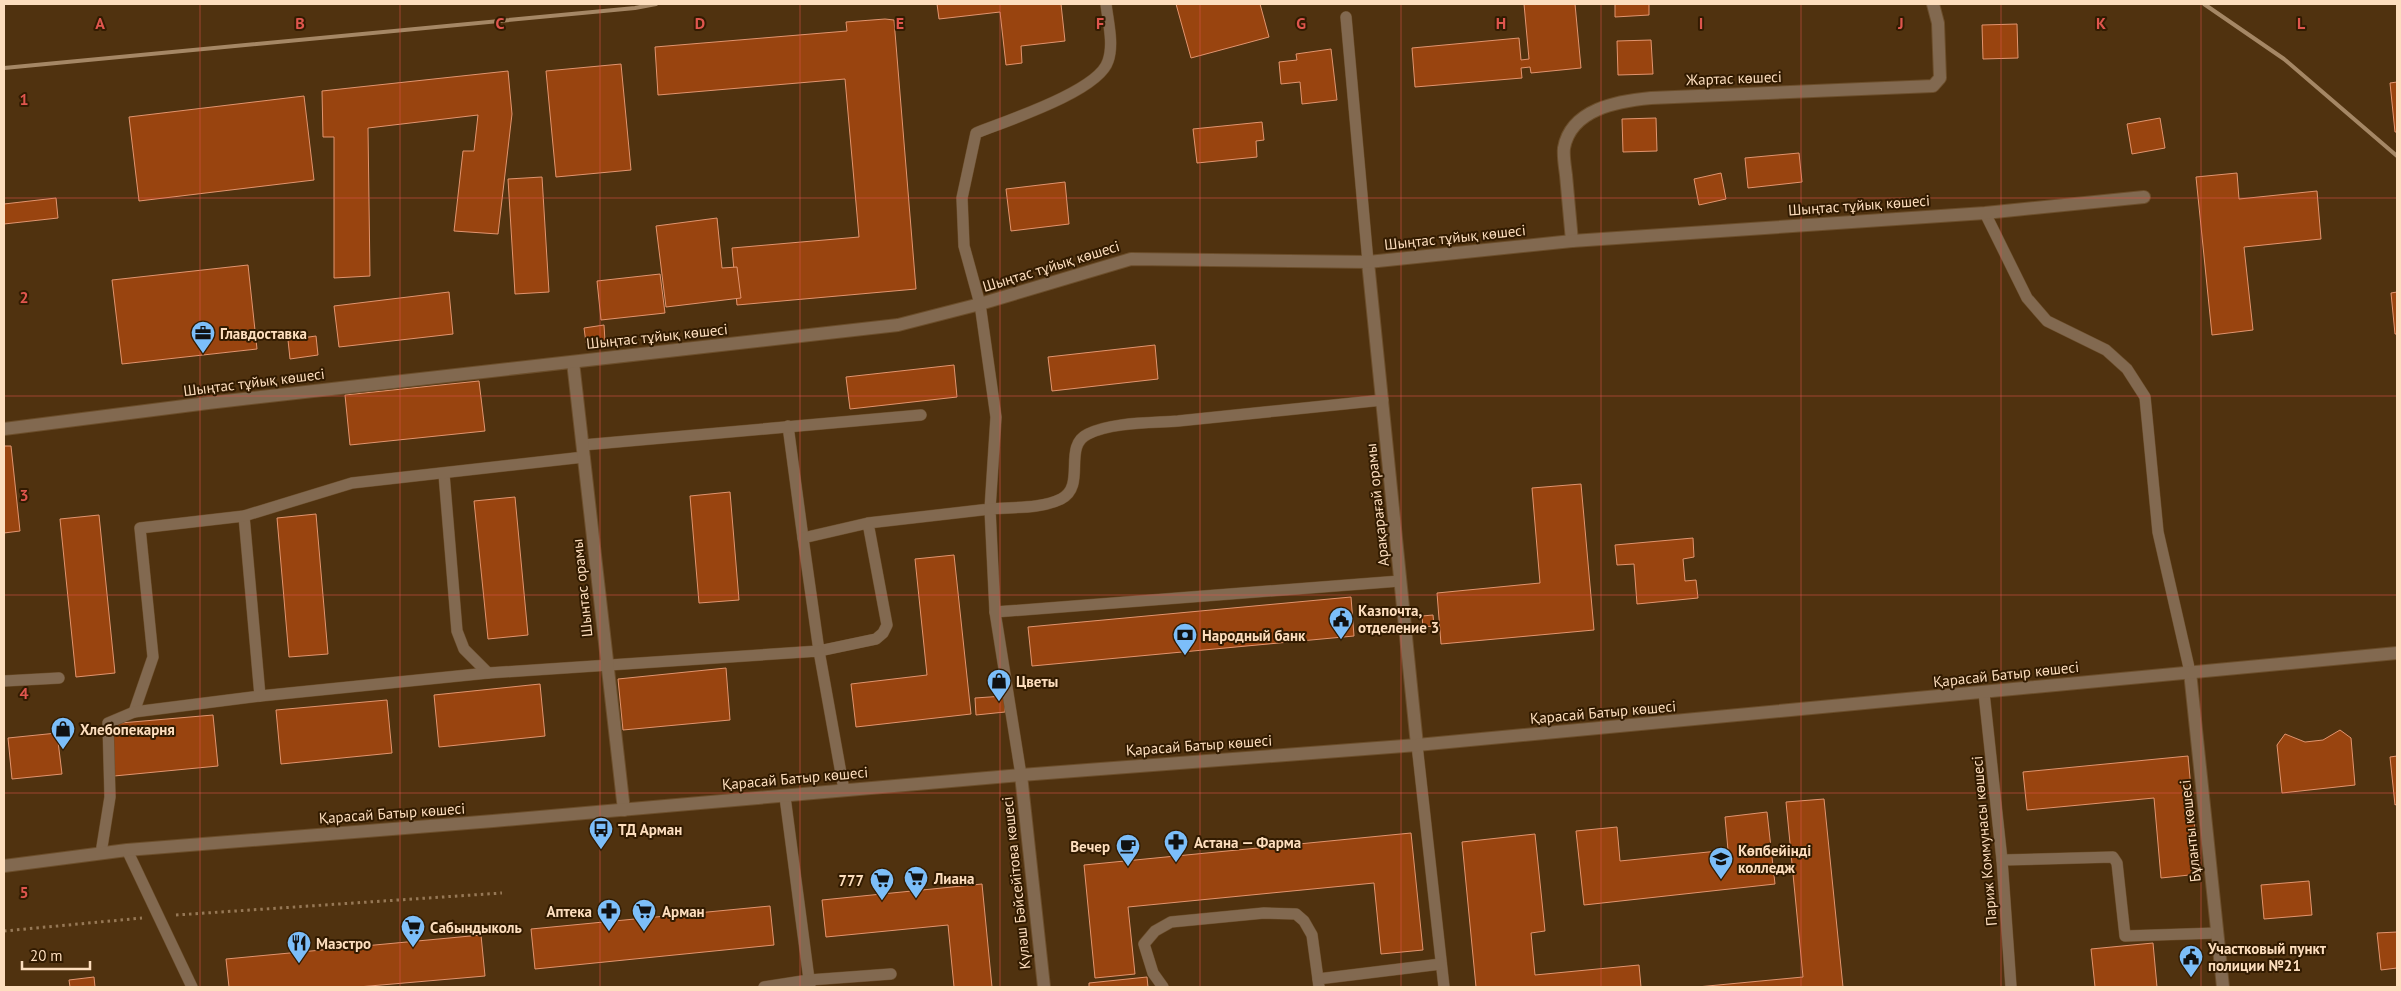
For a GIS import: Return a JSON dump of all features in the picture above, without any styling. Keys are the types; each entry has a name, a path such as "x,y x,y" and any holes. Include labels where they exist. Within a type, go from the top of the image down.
{"street":[{"name":"Жартас көшесі","path":"1572,240 1564,150 1569,133 1583,118 1603,107 1630,100 1651,98 1933,86 1940,78 1938,23 1934,4"},
{"name":"Шыңтас тұйық көшесі","path":"4,429 208,403 898,325 980,304 1132,259 1368,262 1572,240 1985,213 2144,197"},
{"name":"Арақарағай орамы","path":"1368,262 1417,745"},
{"name":"Шынтас орамы","path":"573,362 624,810"},
{"name":"Қарасай Батыр көшесі","path":"4,866 127,850 785,797 1021,775 1417,745 2397,653"},
{"name":"Бұланты көшесі","path":"2190,672 2223,987"},
{"name":"Күләш Бәйсейітова көшесі","path":"1021,775 1044,987"}],"lane":[{"path":"1021,775 995,612 990,509 996,417 980,304 964,246 962,198 976,133 1053,102 1086,86 1096,78 1108,63 1111,50 1106,4"},
{"path":"1346,17 1368,262"},
{"path":"1985,213 2028,298 2046,321 2106,350 2127,369 2145,396 2158,532 2190,672"},
{"path":"803,538 868,523 1050,503 1063,498 1072,488 1078,440 1097,431 1130,425 1383,400"},
{"path":"134,712 153,657 140,528 244,516 352,483 444,474 584,451 788,426 921,415"},
{"path":"788,426 819,651 844,790"},
{"path":"444,474 457,631 464,649 488,673"},
{"path":"244,516 260,696"},
{"path":"101,853 110,797 108,723 134,712 260,696 488,673 819,651 876,638 883,633 887,625 868,523"},
{"path":"995,612 1400,580"},
{"path":"4,681 59,678"},
{"name":"Париж Коммунасы көшесі","path":"1984,693 2002,860 2010,987"},
{"path":"1417,745 1444,987"},
{"path":"785,797 809,984"},
{"path":"127,850 192,987"},
{"path":"2002,860 2114,857 2117,863 2125,936 2217,933"},
{"path":"1163,987 1154,973 1144,944 1155,931 1171,922 1264,913 1296,914 1304,921 1312,935 1319,983 1441,964"},
{"path":"764,987 809,984 891,974"}],"path":[{"path":"4,931 158,916 502,893"}],"building":[{"path":"937,4 1061,4 1065,41 1021,46 1022,63 1006,65 1000,12 939,19"},
{"path":"1176,4 1260,4 1269,37 1191,58"},
{"path":"1524,4 1575,4 1581,68 1531,73 1530,67 1521,68 1522,78 1415,87 1412,48 1519,38 1521,60 1529,59"},
{"path":"1615,4 1649,4 1649,15 1615,17"},
{"path":"894,20 916,289 737,305 732,248 859,237 845,79 658,95 655,47 847,31 846,22"},
{"path":"2017,24 2018,58 1983,59 1982,25"},
{"path":"1651,40 1653,74 1618,75 1617,41"},
{"path":"1331,49 1337,100 1302,104 1300,82 1281,84 1279,62 1297,60 1296,54"},
{"path":"621,64 631,170 556,177 546,71"},
{"path":"508,71 512,114 498,234 454,231 463,151 474,151 478,115 368,128 370,276 334,278 334,137 323,137 322,91"},
{"path":"2397,82 2397,132 2395,132 2390,83"},
{"path":"304,96 314,180 139,201 129,117"},
{"path":"1656,118 1657,151 1623,152 1622,119"},
{"path":"2160,118 2165,148 2132,154 2127,124"},
{"path":"1262,122 1264,140 1256,141 1257,157 1197,163 1193,129"},
{"path":"1799,153 1802,182 1748,188 1745,158"},
{"path":"1721,173 1726,199 1699,205 1694,179"},
{"path":"2237,173 2239,199 2317,191 2321,239 2244,247 2253,330 2212,335 2196,177"},
{"path":"542,177 549,292 515,294 508,179"},
{"path":"1065,182 1069,224 1011,231 1006,189"},
{"path":"56,198 58,218 4,224 4,204"},
{"path":"717,218 722,268 737,267 741,298 666,307 656,226"},
{"path":"248,265 257,349 122,364 112,280"},
{"path":"660,274 665,313 601,320 597,281"},
{"path":"449,292 453,334 339,347 334,306"},
{"path":"2397,292 2397,334 2395,334 2391,293"},
{"path":"604,325 605,341 586,343 584,328"},
{"path":"316,336 318,355 290,359 288,340"},
{"path":"1155,345 1158,379 1052,391 1048,357"},
{"path":"954,365 957,397 850,409 846,377"},
{"path":"479,381 485,431 350,445 345,395"},
{"path":"4,446 11,446 20,531 4,533"},
{"path":"1581,484 1594,630 1441,644 1437,593 1540,583 1532,488"},
{"path":"730,492 739,600 699,603 690,496"},
{"path":"515,497 528,635 488,639 474,501"},
{"path":"316,514 328,654 289,657 277,518"},
{"path":"99,515 115,673 76,677 60,519"},
{"path":"1693,538 1694,557 1683,559 1685,581 1696,580 1698,598 1637,604 1634,564 1617,565 1615,545"},
{"path":"954,555 971,714 856,727 851,684 927,675 915,559"},
{"path":"1351,597 1354,636 1032,666 1028,627"},
{"path":"1433,615 1434,626 1423,627 1422,616"},
{"path":"726,668 730,720 623,730 618,679"},
{"path":"540,684 545,736 439,747 434,695"},
{"path":"1004,696 1005,712 976,715 975,698"},
{"path":"387,700 392,753 281,764 276,710"},
{"path":"213,715 218,766 114,776 109,724"},
{"path":"2340,730 2351,738 2355,785 2282,793 2277,745 2285,734 2305,742 2323,740"},
{"path":"57,733 62,774 12,779 8,738"},
{"path":"2188,756 2199,874 2161,878 2154,798 2027,810 2023,772"},
{"path":"2397,756 2397,804 2395,805 2390,757"},
{"path":"1824,799 1843,987 1697,987 1803,977 1786,802"},
{"path":"1767,812 1775,884 1584,905 1576,831 1617,827 1620,861 1728,850 1725,817"},
{"path":"1411,833 1423,950 1381,954 1374,883 1128,907 1135,974 1095,978 1084,865"},
{"path":"1535,834 1545,931 1531,933 1535,975 1639,965 1641,987 1476,987 1462,842"},
{"path":"2309,881 2312,915 2264,919 2261,885"},
{"path":"982,884 992,987 954,987 948,925 826,937 822,900"},
{"path":"770,906 774,945 535,969 531,929"},
{"path":"2397,932 2397,968 2381,970 2377,933"},
{"path":"481,935 485,976 358,987 229,987 226,959"},
{"path":"2153,943 2157,987 2095,987 2091,949"},
{"path":"94,977 95,987 70,987 69,980"},
{"path":"1147,977 1148,987 1089,987 1089,983"}],"railway":[{"path":"4,68 635,8 656,4"},
{"path":"2204,4 2284,59 2397,156"}],"place":[{"name":"Главдоставка","path":"203,354"},
{"name":"Казпочта, отделение 3","path":"1341,640"},
{"name":"Народный банк","path":"1185,656"},
{"name":"Цветы","path":"999,702"},
{"name":"Хлебопекарня","path":"63,750"},
{"name":"ТД Арман","path":"601,850"},
{"name":"Астана — Фарма","path":"1176,863"},
{"name":"Вечер","path":"1128,867"},
{"name":"Көпбейінді колледж","path":"1721,880"},
{"name":"Лиана","path":"916,899"},
{"name":"777","path":"882,901"},
{"name":"Аптека","path":"609,932"},
{"name":"Арман","path":"644,932"},
{"name":"Сабындыколь","path":"413,948"},
{"name":"Маэстро","path":"299,964"},
{"name":"Участковый пункт полиции №21","path":"2191,978"}]}
